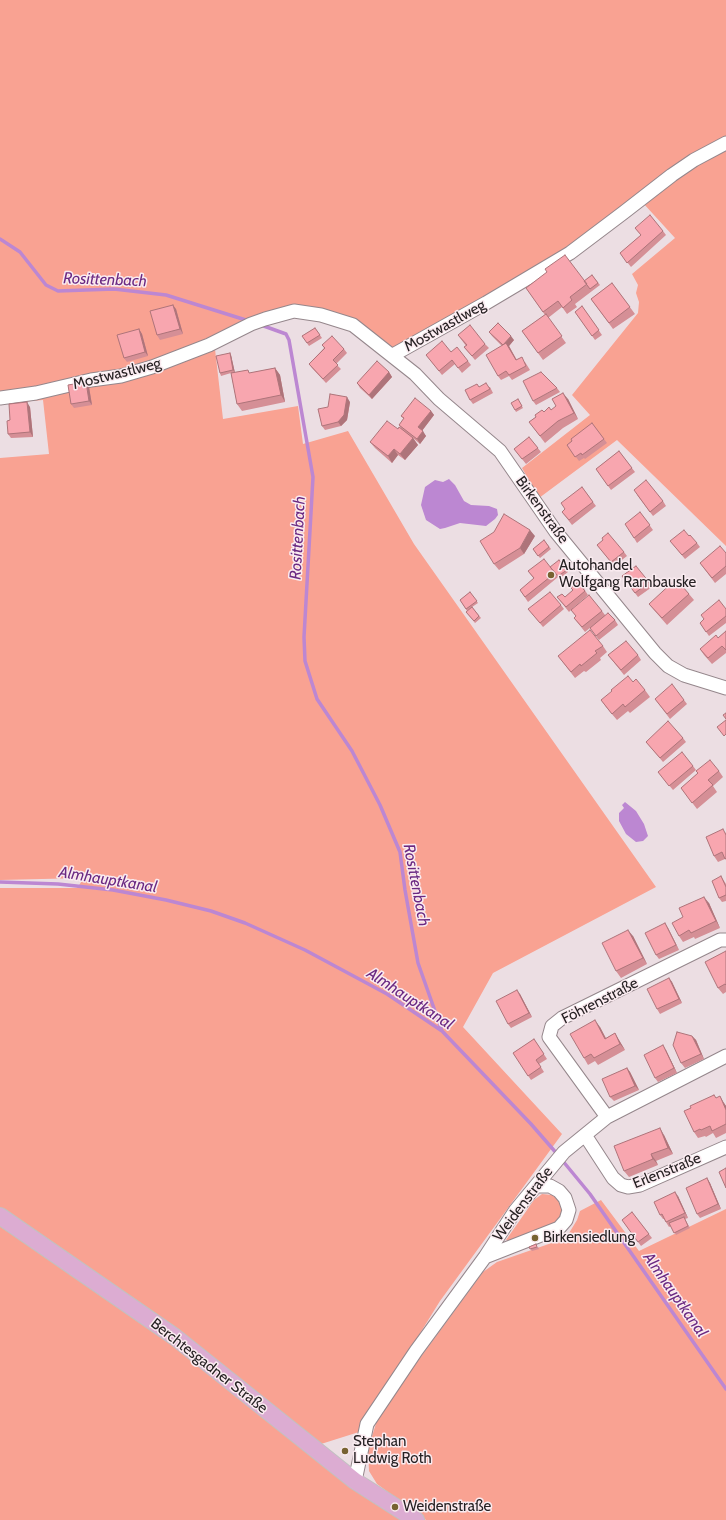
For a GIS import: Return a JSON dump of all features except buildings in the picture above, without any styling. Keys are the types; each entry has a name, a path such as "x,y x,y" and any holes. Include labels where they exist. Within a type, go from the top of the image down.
{"main road":[{"name":"Berchtesgadner Straße","path":"0,1216 175,1337 354,1481 416,1520"}],"street":[{"name":"Mostwastlweg","path":"0,398 36,393 91,380 121,376 147,369 209,345 251,324 294,311 321,315 353,325 393,356 486,303 570,252 672,175 694,160 726,143"},
{"name":"Birkenstraße","path":"393,356 415,374 439,399 500,451 556,532 655,653 668,666 684,675 726,688"},
{"name":"Föhrenstraße","path":"607,1117 549,1037 552,1026 562,1018 720,940 726,940"},
{"name":"Weidenstraße","path":"354,1481 367,1424 416,1351 484,1257 515,1211 564,1152 607,1117 726,1056"},
{"name":"Erlenstraße","path":"585,1135 613,1178 621,1185 628,1187 640,1184 726,1147"},
{"path":"484,1257 559,1228 566,1220 569,1210 565,1198 559,1191 550,1186 536,1186"}],"shaded area":[{"path":"0,0 726,0 726,546 617,440 539,498 522,468 590,415 572,395 638,313 639,302 636,293 638,285 632,274 675,238 643,203 408,350 392,365 359,335 325,322 289,317 258,328 215,349 223,419 298,406 303,444 348,431 414,544 656,887 493,973 463,1027 562,1134 440,1301 359,1432 321,1444 402,1520 0,1520 0,888 77,888 84,878 0,880 0,458 49,454 43,400 0,404"},
{"path":"449,479 455,485 464,501 471,505 489,506 497,509 498,515 495,519 486,526 460,523 440,529 426,520 421,505 425,487 435,480 443,482"},
{"path":"625,802 636,811 644,824 648,836 643,841 636,842 626,834 619,821 619,813 624,808 622,805"},
{"path":"542,1194 552,1195 558,1199 562,1209 562,1216 553,1225 509,1241 506,1240 534,1200"},
{"path":"601,1200 639,1251 726,1209 726,1520 426,1520 377,1484 369,1471 368,1449 379,1414 483,1272 497,1262 566,1238 577,1220 580,1211"}],"waterway":[{"name":"Rosittenbach","path":"0,239 20,252 46,285 58,291 114,289 166,295 249,321"},
{"name":"Rosittenbach","path":"261,325 286,334 289,340 313,477 304,637 305,661 317,699 352,751 380,805 400,852 418,963 442,1031"},
{"name":"Almhauptkanal","path":"0,882 58,884 113,890 166,900 211,911 245,923 305,950 387,994 442,1031 531,1124 558,1155"},
{"name":"Almhauptkanal","path":"562,1160 590,1194 726,1389"}],"place":[{"name":"Autohandel Wolfgang Rambauske","path":"551,575"},
{"name":"Birkensiedlung","path":"535,1238"},
{"name":"Stephan Ludwig Roth","path":"345,1451"},
{"name":"Weidenstraße","path":"395,1507"}]}
